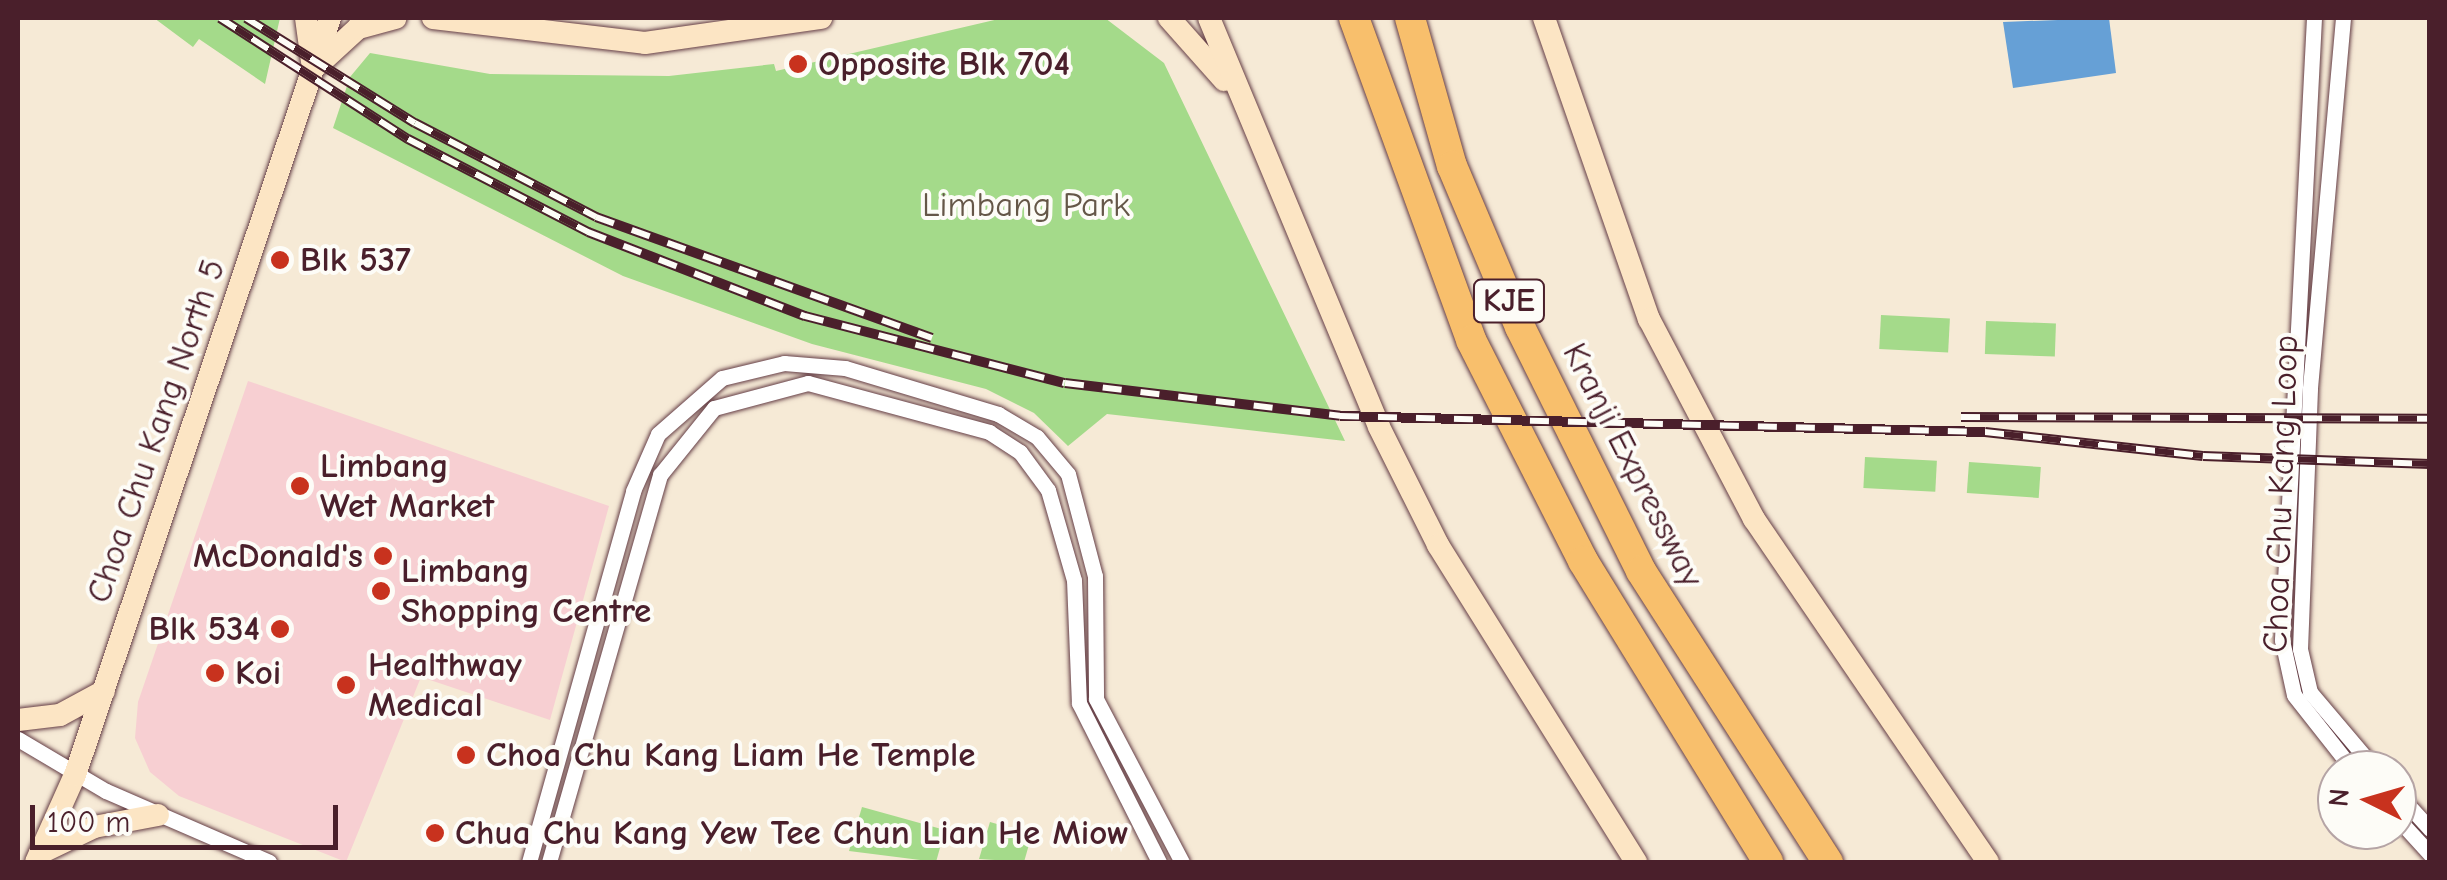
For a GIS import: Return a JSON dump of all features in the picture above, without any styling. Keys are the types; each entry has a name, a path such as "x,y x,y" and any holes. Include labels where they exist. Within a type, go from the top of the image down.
{"highway":[{"name":"KJE","path":"1354,18 1471,340 1584,561 1768,862"},
{"name":"Kranji Expressway","path":"1410,18 1452,166 1520,327 1641,571 1828,862"}],"main road":[{"path":"306,18 313,70"},
{"name":"Choa Chu Kang North 5","path":"38,858 75,775 104,692 330,18"},
{"path":"313,70 358,28 396,18"},
{"path":"433,18 645,44 821,18"},
{"path":"1168,18 1232,83"},
{"path":"1210,18 1232,83 1438,546 1636,862"},
{"path":"1544,18 1649,319 1754,519 1988,862"},
{"path":"18,720 60,714 104,692"},
{"path":"38,858 94,826 158,815"}],"street":[{"name":"Choa Chu Kang Loop","path":"2314,18 2282,640 2294,695 2335,750"},
{"name":"Choa Chu Kang Loop","path":"2343,18 2302,597 2310,692 2358,750"},
{"path":"2302,193 2328,195"},
{"path":"529,862 633,491 658,434 700,390 784,363 845,368 998,414 1037,437 1068,474 1095,576 1096,699 1182,862"},
{"path":"549,862 660,474 714,408 808,384 950,418 1020,452 1065,526 1078,703 1090,736 1159,862"},
{"path":"2282,640 2302,597"},
{"path":"2336,750 2338,728"},
{"path":"18,739 75,775 269,862"}],"shaded area":[{"name":"Limbang Shopping Centre","path":"248,381 609,506 550,720 421,677 346,862 179,796 150,772 135,738 138,702"}],"green space":[{"path":"154,18 280,18 265,84 199,39 193,47"},
{"name":"Limbang Park","path":"1003,18 1105,18 1164,63 1345,441 1107,414 1068,446 1034,413 986,389 812,344 623,276 333,128 350,77 370,53 490,74 669,76 774,64 776,71"},
{"path":"1881,315 1950,319 1948,353 1879,349"},
{"path":"1986,321 2056,323 2055,356 1985,354"},
{"path":"1865,457 1937,461 1935,492 1863,488"},
{"path":"1969,462 2041,467 2039,498 1967,493"},
{"path":"862,807 945,830 936,862 849,851"},
{"path":"990,822 1032,834 1024,862 979,859"}],"water":[{"path":"2109,18 2116,73 2013,88 2003,22"}],"railway":[{"path":"220,18 408,139 588,232 805,316 1065,383 1340,416 1985,432 2203,456 2430,464"},
{"path":"246,18 415,123 596,217 932,338"},
{"path":"1961,417 2430,419"}],"place":[{"name":"Opposite Blk 704","path":"798,64"},
{"name":"Blk 537","path":"280,260"},
{"name":"Limbang Wet Market","path":"300,486"},
{"name":"McDonald's","path":"383,556"},
{"name":"Limbang Shopping Centre","path":"381,591"},
{"name":"Blk 534","path":"280,629"},
{"name":"Koi","path":"215,673"},
{"name":"Healthway Medical","path":"346,685"},
{"name":"Choa Chu Kang Liam He Temple","path":"466,755"},
{"name":"Chua Chu Kang Yew Tee Chun Lian He Miow","path":"435,833"}]}
